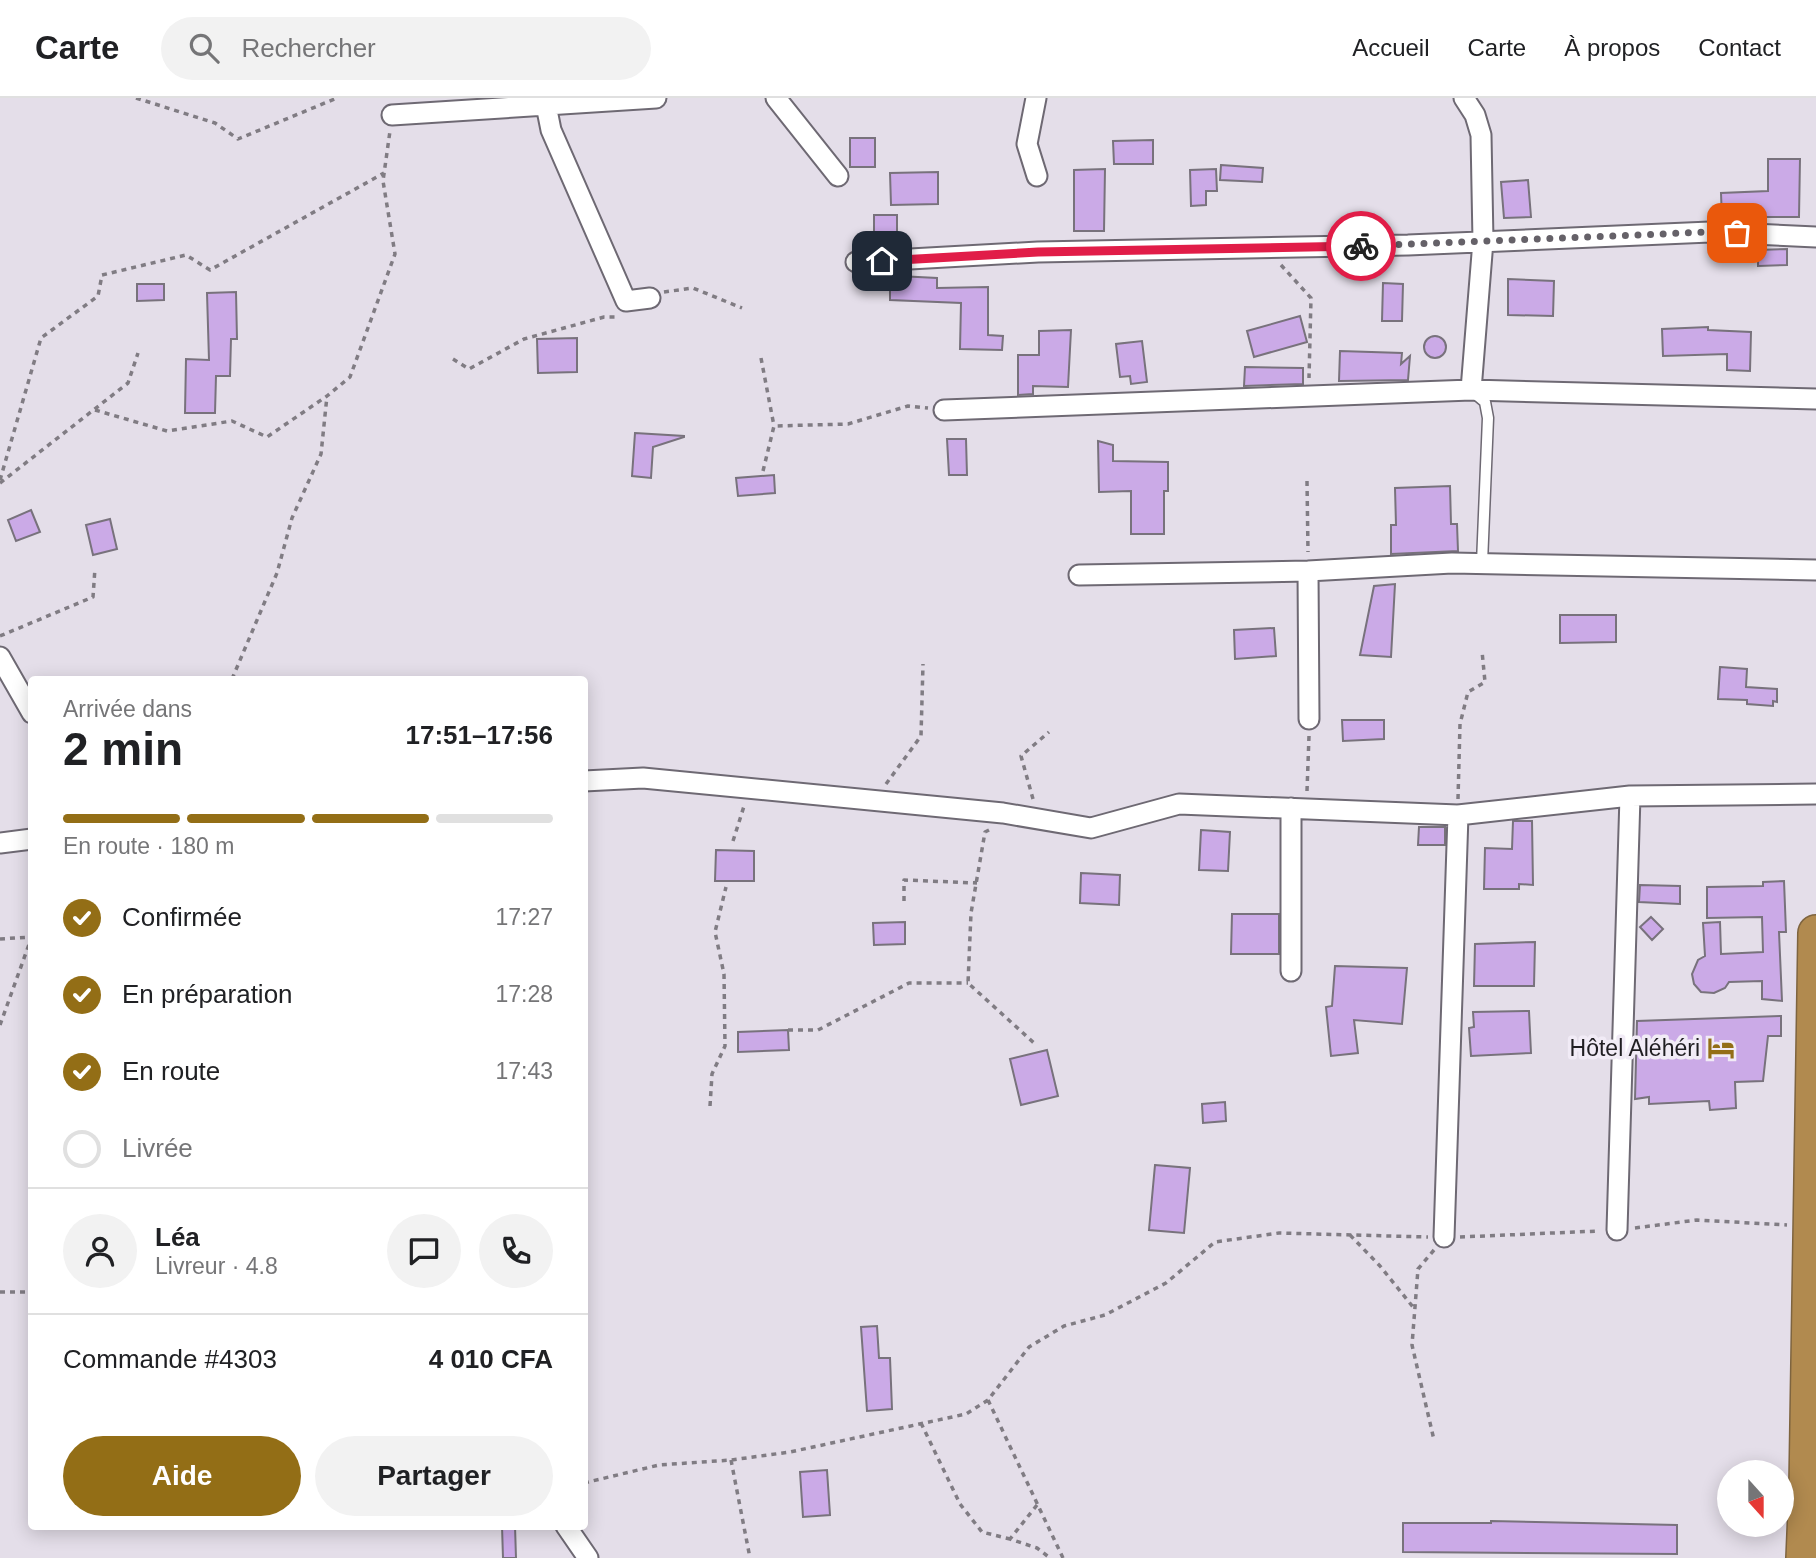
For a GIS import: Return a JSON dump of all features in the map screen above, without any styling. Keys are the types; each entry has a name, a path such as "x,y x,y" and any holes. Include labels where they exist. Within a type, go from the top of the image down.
{"highway":[{"path":"1804,1558 1812,1487 1811,1226 1816,933"}],"street":[{"path":"392,115 656,98"},
{"path":"776,98 838,176"},
{"path":"1035,98 1027,144 1037,176"},
{"path":"1464,98 1475,115 1481,135 1483,241 1471,390"},
{"path":"546,105 551,130 626,302 650,298"},
{"path":"856,262 1038,252 1408,245 1710,232 1816,237"},
{"path":"944,410 1471,390 1816,400"},
{"path":"1079,575 1308,571 1452,563 1816,570"},
{"path":"1308,571 1309,719"},
{"path":"0,657 28,706"},
{"path":"588,781 643,778 750,788 1026,817 1091,828 1179,804 1458,816 1630,796 1816,794"},
{"path":"1617,1230 1630,796"},
{"path":"1291,971 1299,808"},
{"path":"1444,1237 1458,816"},
{"path":"0,843 28,840"},
{"path":"569,1530 589,1558"}],"lane":[{"path":"1471,390 1485,402 1488,418 1482,563"}],"path":[{"path":"136,98 215,123 238,139 337,98"},
{"path":"95,410 167,430 232,421 267,438 350,377 395,254 383,181 392,115"},
{"path":"0,482 41,338 98,296 102,275 186,255 210,270 384,173"},
{"path":"1265,248 1311,298 1308,397"},
{"path":"453,359 469,369 524,339 604,317 630,317 653,294 693,288 742,308"},
{"path":"0,482 128,383 138,353"},
{"path":"761,358 774,426 763,471"},
{"path":"233,676 277,573 292,518 321,454 327,396"},
{"path":"774,426 848,424 908,406 944,410"},
{"path":"1307,481 1308,571"},
{"path":"0,636 93,597 95,568"},
{"path":"1458,816 1460,724 1468,692 1485,682 1482,651"},
{"path":"874,800 921,736 923,664"},
{"path":"1299,808 1309,719"},
{"path":"968,983 971,913 985,831 1026,817 1035,807 1021,756 1049,732"},
{"path":"733,841 750,788"},
{"path":"904,901 904,880 976,883"},
{"path":"710,1106 712,1074 725,1046 724,974 715,932 726,887"},
{"path":"0,939 28,937"},
{"path":"0,1025 28,946"},
{"path":"788,1031 818,1030 909,983 968,983 1034,1043"},
{"path":"588,1482 659,1465 731,1460 790,1452 966,1414 988,1400 1029,1347 1064,1326 1105,1315 1166,1283 1216,1242 1279,1233 1444,1237 1617,1230 1698,1220 1811,1226"},
{"path":"1350,1235 1415,1308"},
{"path":"1434,1440 1412,1345 1418,1269 1444,1237"},
{"path":"0,1292 28,1292"},
{"path":"988,1400 1063,1558"},
{"path":"921,1423 960,1504 982,1532 1037,1548 1050,1558"},
{"path":"731,1460 750,1558"},
{"path":"1010,1539 1037,1505"}],"building":[{"path":"850,138 875,138 875,167 850,167"},
{"path":"1153,140 1153,164 1114,164 1113,141"},
{"path":"1768,159 1800,159 1799,217 1722,220 1721,193 1768,191"},
{"path":"1221,165 1263,168 1262,182 1220,180"},
{"path":"1105,169 1104,231 1074,231 1074,170"},
{"path":"1216,169 1217,191 1206,191 1206,205 1191,206 1190,170"},
{"path":"938,172 938,204 891,205 890,173"},
{"path":"1528,180 1531,217 1504,218 1501,182"},
{"path":"874,215 897,215 897,237 874,237"},
{"path":"1787,249 1787,265 1758,266 1758,250"},
{"path":"878,275 937,278 937,288 988,287 988,335 1003,336 1002,350 960,349 961,303 890,300 890,289 880,290"},
{"path":"1508,279 1554,281 1553,316 1508,315"},
{"path":"1383,283 1403,284 1402,321 1382,321"},
{"path":"137,284 164,284 164,300 137,301"},
{"path":"236,292 237,339 231,339 230,376 216,376 215,413 185,413 186,359 209,360 207,293"},
{"path":"1300,316 1307,342 1254,357 1247,331"},
{"path":"1708,327 1708,330 1751,332 1750,371 1727,370 1727,354 1663,356 1662,329"},
{"path":"1071,330 1068,387 1033,386 1033,394 1018,395 1018,355 1039,355 1039,331"},
{"path":"1435,336 1443,339 1446,347 1443,355 1435,358 1427,355 1424,347 1427,339"},
{"path":"577,338 577,372 538,373 537,339"},
{"path":"1142,341 1147,382 1131,384 1130,376 1120,377 1116,344"},
{"path":"1340,351 1402,353 1401,364 1410,356 1408,380 1339,381"},
{"path":"1245,367 1303,368 1303,384 1244,386"},
{"path":"635,433 684,437 653,447 651,478 632,476"},
{"path":"947,439 966,439 967,475 949,475"},
{"path":"1098,441 1113,445 1113,461 1168,462 1168,491 1164,491 1164,534 1131,534 1131,491 1099,492"},
{"path":"774,475 775,493 738,496 736,478"},
{"path":"1450,486 1451,524 1457,524 1458,551 1391,554 1391,525 1396,525 1395,488"},
{"path":"31,510 40,532 16,541 8,520"},
{"path":"110,519 117,549 93,555 86,525"},
{"path":"1395,584 1391,657 1360,655 1374,586"},
{"path":"1560,615 1616,615 1616,642 1560,643"},
{"path":"1274,628 1276,656 1235,659 1234,630"},
{"path":"1720,667 1747,669 1746,687 1777,689 1777,702 1773,701 1773,706 1747,704 1747,700 1718,699"},
{"path":"1342,720 1384,720 1384,739 1343,741"},
{"path":"1513,821 1532,821 1533,885 1519,884 1519,889 1484,889 1485,848 1512,849"},
{"path":"1419,827 1445,827 1445,845 1418,845"},
{"path":"1201,830 1230,832 1228,871 1199,870"},
{"path":"716,850 754,851 754,881 715,881"},
{"path":"1081,873 1120,875 1119,905 1080,903"},
{"path":"1784,881 1786,932 1779,932 1782,1001 1762,999 1762,981 1729,982 1725,988 1714,993 1701,992 1694,984 1692,974 1698,960 1705,956 1703,923 1720,922 1721,954 1763,952 1762,917 1707,918 1707,887 1763,886 1763,882"},
{"path":"1640,885 1680,886 1680,904 1639,902"},
{"path":"1232,914 1279,914 1279,954 1231,954"},
{"path":"1651,917 1663,929 1652,940 1640,927"},
{"path":"905,922 905,944 874,945 873,923"},
{"path":"1535,942 1534,986 1474,986 1475,944"},
{"path":"1335,966 1407,968 1402,1024 1354,1020 1358,1053 1331,1056 1326,1007 1332,1006"},
{"path":"1529,1011 1531,1053 1471,1056 1469,1028 1474,1027 1473,1012"},
{"path":"1781,1016 1781,1036 1768,1036 1763,1081 1735,1082 1736,1108 1710,1110 1709,1101 1649,1104 1649,1097 1635,1099 1637,1021"},
{"path":"788,1030 789,1050 738,1052 738,1032"},
{"path":"1047,1050 1058,1096 1021,1105 1010,1059"},
{"path":"1225,1102 1226,1121 1203,1123 1202,1104"},
{"path":"1155,1165 1190,1168 1184,1233 1149,1230"},
{"path":"877,1326 879,1358 890,1358 892,1409 867,1411 861,1327"},
{"path":"827,1470 830,1515 803,1517 800,1472"},
{"path":"1491,1521 1677,1525 1677,1554 1403,1552 1403,1523"},
{"path":"502,1530 515,1530 516,1558 503,1558"}],"way so far":[{"path":"1361,246 1737,233"}],"place":[{"name":"Hôtel Aléhéri","path":"1721,1048"}],"route":[{"path":"882,261 1038,252 1361,246"}]}
